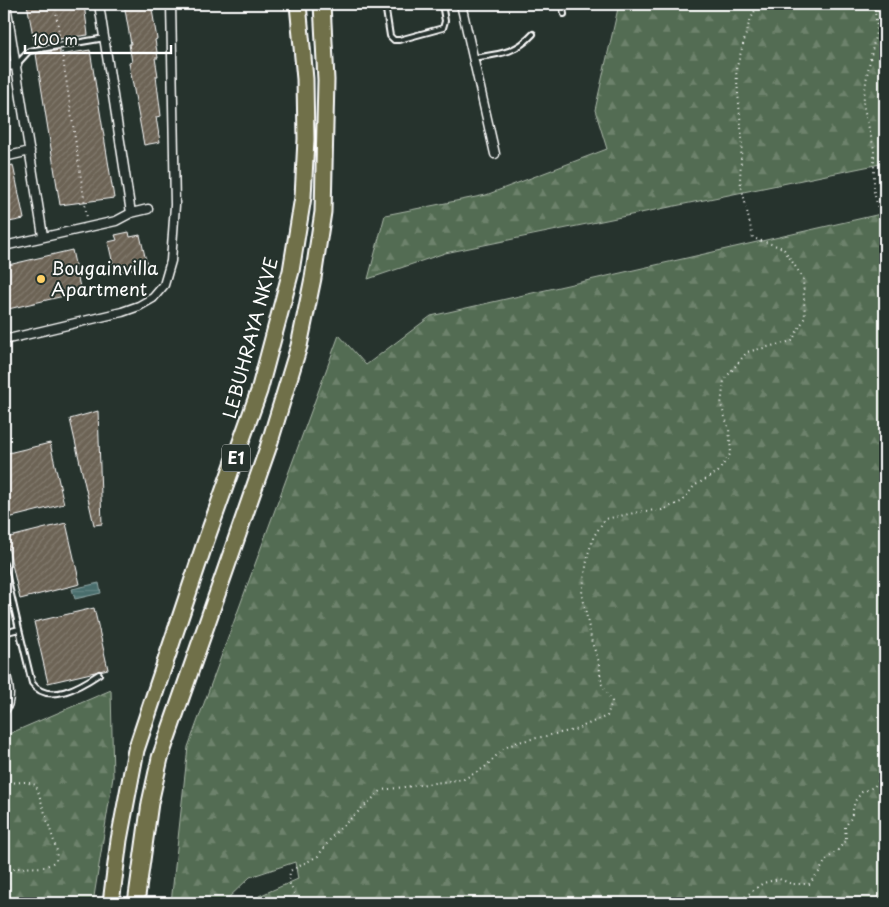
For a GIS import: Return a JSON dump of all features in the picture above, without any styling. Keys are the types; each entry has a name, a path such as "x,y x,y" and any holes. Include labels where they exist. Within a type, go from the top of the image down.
{"highway":[{"name":"LEBUHRAYA NKVE","path":"110,903 119,840 136,750 204,546 259,392 291,271 303,197 306,139 305,79 298,4"},
{"name":"E1","path":"136,903 150,803 160,758 268,448 299,346 313,278 323,212 326,148 326,80 322,4"}],"street":[{"path":"6,4 43,236"},
{"path":"100,4 131,213"},
{"path":"4,340 122,312 139,306 153,298 164,285 171,262 175,205 171,4"},
{"path":"461,4 495,154"},
{"path":"4,68 16,64"},
{"path":"4,157 30,151"},
{"path":"4,246 116,221 131,213 148,209"},
{"path":"4,664 9,694 7,707 4,710"}],"lane":[{"path":"385,4 390,36 394,40 399,40 443,28 445,21 442,4"},
{"path":"562,4 564,14"},
{"path":"473,58 512,51 526,42 533,34"},
{"path":"16,64 29,51 105,38"},
{"path":"4,564 32,683 37,690 46,693 58,693 83,684 99,674"},
{"path":"4,633 18,629"}],"path":[{"path":"54,4 88,228"},
{"path":"298,903 289,882 290,871 318,856 335,832 382,790 464,779 484,768 504,748 518,742 574,730 607,716 612,701 600,683 599,662 592,643 582,593 588,554 594,536 604,519 644,511 662,510 683,501 694,486 718,472 731,453 729,429 721,405 724,380 747,352 792,341 805,317 803,278 784,248 753,238 740,180 742,138 736,70 750,23 758,4"},
{"path":"874,4 877,27 866,75 863,104 874,149 874,192 878,208 885,215"},
{"path":"885,543 885,549"},
{"path":"737,903 763,883 780,879 792,884 808,884 819,872 826,860 839,850 846,839 845,827 851,818 855,801 862,792 874,787 882,776 885,765"},
{"path":"4,783 25,782 36,786 51,838 57,851 56,861 45,867 16,868 6,874 4,896"}],"green space":[{"path":"619,4 885,4 885,163 445,253 368,279 385,215 486,195 607,149 595,110"},
{"path":"885,213 885,903 255,903 259,896 298,879 295,862 250,877 223,903 171,903 188,747 339,335 366,365 431,316"},
{"path":"111,690 113,777 93,903 4,903 4,736"}],"water":[{"path":"99,583 101,593 75,599 72,589"}],"building":[{"path":"27,4 84,4 88,35 58,39 59,42 35,46"},
{"path":"124,4 151,4 157,39 155,40 158,58 155,58 161,116 156,117 160,142 144,145 129,63 132,62 129,44 131,44"},
{"path":"60,50 60,55 90,50 114,198 60,205 36,54"},
{"path":"13,165 24,219 4,223 4,167"},
{"path":"129,232 130,237 140,235 147,265 115,273 108,242 117,240 115,235"},
{"name":"Bougainvilla Apartment","path":"72,250 81,292 4,310 4,266"},
{"path":"98,411 102,524 94,525 70,419"},
{"path":"50,443 64,504 4,519 4,454"},
{"path":"66,523 80,584 20,599 6,538"},
{"path":"94,608 108,669 48,683 34,622"}],"place":[{"name":"Bougainvilla Apartment","path":"41,279"}]}
